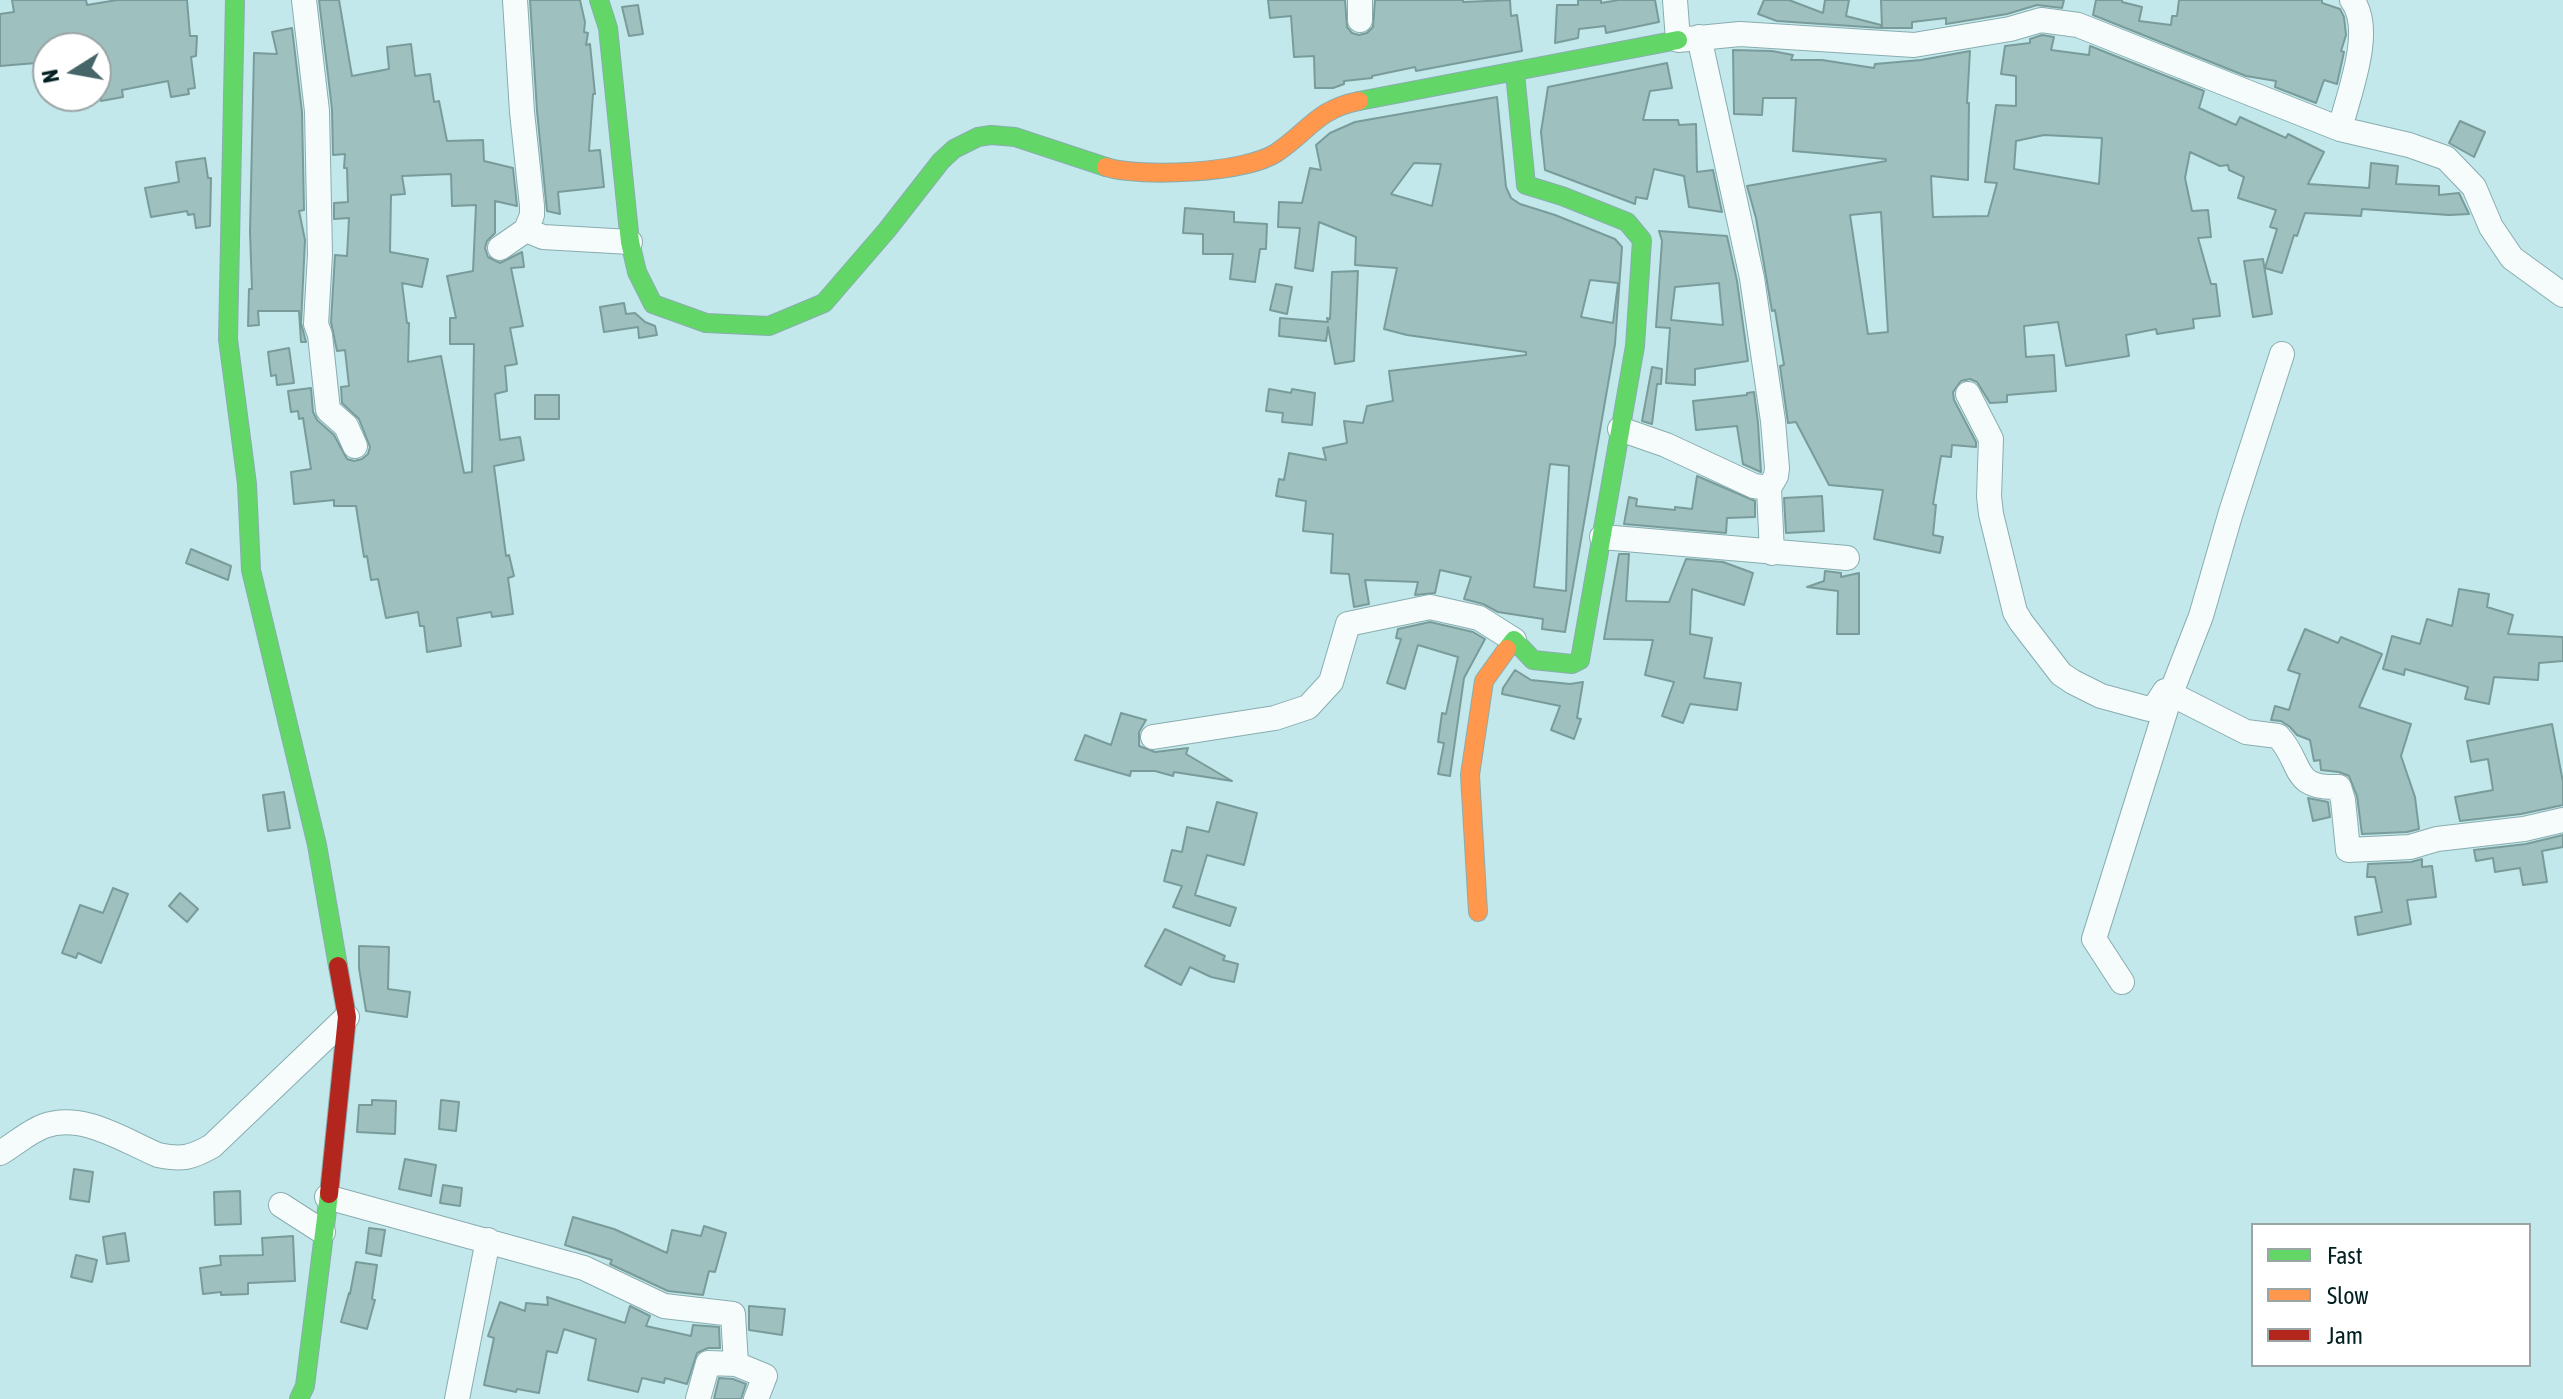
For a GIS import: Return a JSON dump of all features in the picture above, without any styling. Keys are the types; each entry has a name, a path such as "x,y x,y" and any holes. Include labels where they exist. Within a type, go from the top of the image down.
{"street":[{"path":"235,0 228,339 247,484 251,570 317,845 347,1017 336,1141 305,1386 299,1399"},
{"path":"304,0 317,111 320,254 316,324 320,335 328,410 330,415 346,426 355,446"},
{"path":"500,248 526,230 532,215 515,0"},
{"path":"599,0 608,28 630,242 637,272 653,304 706,323 769,326 824,303 941,161 954,149 978,137 1015,137 1120,171 1197,171 1253,163 1276,153 1319,116 1349,103 1688,39 1740,34 1914,45 2010,29 2041,20 2078,25 2340,129 2409,145 2446,158 2474,187 2491,227 2512,258 2562,293"},
{"path":"1675,0 1752,278 1777,468 1769,488 1772,553"},
{"path":"2340,129 2362,40 2359,11 2352,0"},
{"path":"1153,737 1275,718 1308,707 1331,682 1348,624 1430,607 1479,618 1514,640 1533,660 1578,663 1635,346 1642,240 1627,222 1526,185 1515,73"},
{"path":"526,230 543,237 630,242"},
{"path":"2122,982 2094,939 2171,693 2201,616 2282,354"},
{"path":"1968,394 1991,439 1991,514 2015,612 2061,674 2088,690 2149,709 2154,708 2165,691 2246,732 2278,736 2308,782 2320,788 2339,787 2348,850 2410,847 2437,839 2524,829 2563,820"},
{"path":"1620,429 1678,450 1754,486 1769,488"},
{"path":"1602,537 1847,558"},
{"path":"1478,912 1470,775 1484,681 1514,640"},
{"path":"0,1153 40,1127 58,1122 77,1122 158,1155 192,1157 212,1146 347,1017"},
{"path":"327,1197 584,1268 664,1306 733,1314 736,1364"},
{"path":"281,1205 323,1232"},
{"path":"457,1399 488,1240"},
{"path":"698,1399 708,1363 736,1364 765,1376 756,1399"}],"building":[{"path":"12,0 86,0 87,5 117,0 187,0 190,36 197,36 196,56 191,57 195,88 188,89 189,94 171,97 168,81 122,90 123,97 112,99 112,32 32,32 32,63 0,66 0,14 14,12"},
{"path":"319,0 339,0 352,76 389,69 387,47 411,44 415,76 430,74 434,102 439,101 447,141 483,140 484,161 513,168 517,206 495,201 495,233 485,248 488,257 500,263 522,252 524,267 511,268 523,326 510,328 517,364 505,366 507,391 495,394 500,440 520,437 524,460 494,466 506,556 509,555 514,576 508,578 513,614 492,617 491,612 457,618 461,646 427,652 424,626 420,626 418,612 386,618 378,579 371,580 367,556 364,557 356,506 334,506 334,500 294,504 291,472 311,469 303,418 299,419 298,411 291,412 288,391 311,388 313,412 317,420 334,435 347,459 362,459 370,447 359,419 342,403 341,387 349,386 345,350 337,351 331,322 335,255 347,256 349,218 334,219 334,203 348,202 345,154 333,155 332,109","holes":["451,174 452,206 476,205 473,271 447,276 456,318 450,318 450,344 474,344 472,472 464,473 441,356 408,362 409,323 402,283 422,287 428,259 390,252 391,195 405,194 402,176"]},
{"path":"530,0 580,0 584,32 588,33 586,45 590,44 595,94 589,151 600,150 604,187 558,192 560,214 547,211"},
{"path":"1268,0 1345,0 1347,27 1359,35 1373,27 1375,0 1510,0 1511,16 1517,15 1522,51 1416,71 1415,67 1372,78 1344,81 1344,84 1333,88 1315,88 1314,56 1294,57 1291,16 1270,18"},
{"path":"1578,0 1601,0 1601,3 1655,0 1659,22 1606,33 1605,26 1579,29 1578,38 1555,43 1557,5 1578,5"},
{"path":"1764,0 1789,0 1823,13 1825,0 1849,0 1846,16 1881,25 1881,28 1777,21 1758,14"},
{"path":"1881,0 2064,0 2062,8 2037,5 2007,14 1946,24 1946,18 1912,22 1912,28 1882,28"},
{"path":"2096,0 2122,0 2142,7 2139,21 2171,25 2172,16 2177,16 2179,0 2322,0 2322,3 2340,9 2344,17 2346,35 2337,84 2324,80 2316,103 2275,87 2276,81 2246,76 2093,15"},
{"path":"638,5 643,34 629,36 622,7"},
{"path":"292,28 302,112 304,210 299,211 305,240 301,323 306,342 301,342 299,311 258,311 259,325 248,326 249,289 252,289 250,232 254,53 277,54 272,32"},
{"path":"2042,35 2054,37 2051,50 2089,55 2090,46 2204,91 2199,108 2236,125 2240,117 2286,138 2288,134 2324,152 2308,184 2369,188 2371,163 2398,166 2396,184 2439,186 2439,195 2459,193 2469,214 2362,209 2361,216 2305,213 2282,273 2265,268 2277,229 2270,227 2276,210 2238,198 2244,177 2229,170 2228,165 2220,166 2190,152 2185,178 2192,211 2208,210 2211,237 2198,238 2211,284 2216,284 2220,316 2193,319 2194,328 2157,334 2156,329 2126,335 2129,356 2066,366 2058,322 2024,326 2026,357 2054,355 2056,391 2007,395 2007,402 1990,403 1977,382 1970,379 1961,381 1953,392 1954,400 1976,447 1952,445 1951,457 1941,456 1933,504 1936,505 1933,535 1943,537 1940,553 1874,539 1883,490 1829,485 1796,422 1788,423 1780,366 1784,365 1775,310 1772,311 1756,218 1747,186 1886,159 1793,151 1796,98 1763,98 1762,115 1734,114 1733,50 1772,51 1793,55 1791,60 1822,60 1874,68 1875,64 1970,51 1968,180 1931,176 1933,217 1988,216 1997,183 1985,182 1996,105 2016,106 2016,76 2001,74 2005,46 2030,43 2030,39","holes":["2044,135 2102,138 2099,184 2014,169 2016,141","1881,212 1888,332 1868,334 1850,215"]},
{"path":"1667,63 1672,88 1650,91 1643,120 1678,120 1679,125 1696,124 1697,172 1713,170 1722,212 1689,207 1684,176 1654,169 1647,199 1636,197 1635,204 1545,170 1541,132 1548,87"},
{"path":"1497,97 1506,187 1511,198 1615,239 1622,247 1615,344 1565,632 1542,629 1543,619 1498,612 1464,599 1471,577 1440,570 1435,593 1415,595 1418,582 1365,580 1369,604 1354,607 1349,574 1331,573 1333,534 1303,531 1306,501 1276,496 1279,479 1284,480 1289,453 1326,460 1323,448 1347,443 1344,421 1363,423 1367,406 1393,401 1389,371 1526,355 1526,352 1384,329 1397,268 1355,265 1356,237 1319,222 1313,271 1295,268 1300,228 1278,227 1279,202 1302,203 1310,168 1321,170 1316,145 1330,133 1355,122","holes":["1414,163 1441,164 1432,206 1391,194","1590,280 1618,283 1613,323 1581,317","1550,464 1569,466 1566,591 1534,587"]},
{"path":"2460,121 2485,132 2474,157 2449,143"},
{"path":"205,158 208,178 211,178 210,226 196,228 194,214 188,215 187,211 151,217 145,188 179,182 176,162"},
{"path":"1185,208 1234,212 1234,222 1267,224 1266,249 1260,249 1255,282 1230,279 1233,254 1203,254 1203,234 1183,233"},
{"path":"1659,231 1727,236 1737,281 1748,361 1695,369 1695,385 1666,383 1670,328 1656,327 1662,241","holes":["1719,283 1723,325 1671,320 1675,287"]},
{"path":"2263,259 2272,314 2253,317 2244,261"},
{"path":"1358,271 1354,361 1335,364 1328,327 1326,341 1279,336 1280,318 1328,322 1332,272"},
{"path":"1276,284 1292,287 1287,314 1270,310"},
{"path":"624,303 626,314 635,313 655,326 657,335 639,338 638,327 604,332 600,307"},
{"path":"289,348 294,383 277,385 276,375 271,376 268,352"},
{"path":"1652,367 1662,369 1652,424 1642,421"},
{"path":"1269,389 1315,393 1312,425 1282,422 1283,413 1266,411"},
{"path":"1754,392 1761,472 1743,464 1737,426 1696,430 1693,401"},
{"path":"535,395 559,395 559,419 535,419"},
{"path":"1697,476 1755,501 1755,517 1727,518 1726,533 1624,524 1629,497 1637,499 1636,506 1692,509"},
{"path":"1822,496 1824,531 1786,533 1784,498"},
{"path":"191,549 231,566 228,580 186,563"},
{"path":"1619,554 1629,554 1626,601 1669,602 1686,559 1723,562 1753,573 1744,605 1692,589 1690,634 1712,638 1704,678 1741,683 1737,710 1690,704 1683,723 1662,716 1674,682 1645,675 1653,640 1604,639"},
{"path":"1825,571 1841,573 1841,577 1859,573 1859,634 1837,634 1838,591 1807,587 1824,581"},
{"path":"2459,589 2489,594 2487,607 2513,615 2508,634 2563,637 2563,661 2539,663 2538,680 2494,677 2489,704 2465,699 2468,687 2405,669 2404,675 2383,669 2392,636 2420,644 2427,619 2452,626"},
{"path":"1430,622 1473,632 1485,639 1464,678 1450,776 1438,774 1444,743 1438,742 1442,713 1446,714 1458,657 1418,645 1405,689 1387,683 1401,639 1396,638 1398,629"},
{"path":"2305,629 2338,643 2341,637 2382,654 2359,707 2411,724 2401,756 2415,797 2419,829 2362,834 2357,796 2349,776 2321,770 2320,760 2314,761 2310,740 2297,735 2281,721 2271,720 2275,706 2289,710 2300,674 2288,670"},
{"path":"1515,670 1531,680 1570,684 1583,682 1577,718 1581,719 1574,739 1551,730 1560,706 1502,694"},
{"path":"1121,713 1146,720 1139,732 1139,746 1155,752 1188,748 1186,754 1232,781 1174,772 1173,776 1155,771 1131,771 1130,776 1075,760 1085,735 1111,745"},
{"path":"2552,724 2563,782 2563,805 2521,814 2460,821 2455,797 2493,790 2488,759 2471,762 2467,741"},
{"path":"284,792 290,828 268,831 263,795"},
{"path":"2308,798 2328,802 2330,817 2313,821"},
{"path":"1217,802 1257,813 1244,865 1207,855 1195,895 1236,908 1230,926 1173,907 1182,886 1164,881 1172,850 1182,852 1187,827 1209,832"},
{"path":"2563,835 2563,847 2542,851 2547,882 2523,885 2520,868 2495,872 2493,858 2476,861 2474,850 2526,844"},
{"path":"2422,859 2422,867 2432,866 2436,897 2407,900 2411,924 2358,935 2355,917 2382,912 2375,877 2367,877 2368,864"},
{"path":"113,888 128,894 101,963 78,953 76,958 62,953 80,905 103,913"},
{"path":"180,893 198,909 187,922 169,906"},
{"path":"1165,929 1225,956 1223,960 1238,964 1234,982 1211,977 1190,967 1181,985 1145,966"},
{"path":"359,946 389,947 388,989 410,992 407,1017 366,1011"},
{"path":"372,1100 396,1101 395,1134 357,1132 359,1105 372,1105"},
{"path":"441,1100 459,1102 456,1131 439,1129"},
{"path":"405,1159 436,1165 431,1196 399,1189"},
{"path":"74,1169 93,1172 89,1202 70,1199"},
{"path":"443,1185 462,1188 460,1206 440,1203"},
{"path":"240,1191 241,1224 215,1225 214,1192"},
{"path":"573,1217 614,1229 667,1253 672,1230 701,1236 704,1226 726,1233 715,1272 709,1271 703,1295 668,1291 610,1264 612,1260 565,1245"},
{"path":"369,1228 385,1230 381,1256 366,1253"},
{"path":"125,1233 129,1261 107,1264 103,1237"},
{"path":"293,1236 295,1281 248,1283 248,1294 203,1294 200,1268 221,1265 220,1256 263,1255 262,1238"},
{"path":"76,1255 97,1260 92,1282 71,1277"},
{"path":"356,1262 377,1265 372,1299 375,1300 367,1329 341,1322"},
{"path":"547,1297 625,1323 630,1306 650,1316 646,1326 691,1336 693,1325 719,1327 720,1348 708,1348 697,1353 687,1384 665,1378 664,1383 642,1378 638,1392 588,1380 596,1339 564,1329 557,1353 547,1351 539,1393 484,1385 494,1338 488,1336 500,1302 525,1311 526,1303 548,1305"},
{"path":"749,1306 785,1309 782,1335 749,1330"},
{"path":"719,1378 746,1384 741,1399 714,1399"}],"traffic: fast":[{"path":"235,0 228,339 247,484 251,570 317,845 338,966"},
{"path":"599,0 608,28 630,242 637,272 653,304 706,323 769,326 824,303 941,161 954,149 978,137 1015,137 1106,167"},
{"path":"1359,101 1678,40"},
{"path":"1507,649 1514,640 1533,660 1572,664 1580,660 1635,346 1642,240 1627,222 1526,185 1515,73"},
{"path":"299,1399 305,1386 329,1194"}],"traffic: slow":[{"path":"1106,167 1143,172 1192,172 1261,160 1276,153 1323,115 1359,101"},
{"path":"1478,912 1470,775 1484,681 1507,649"}],"traffic: jam":[{"path":"329,1194 347,1017 338,966"}]}
